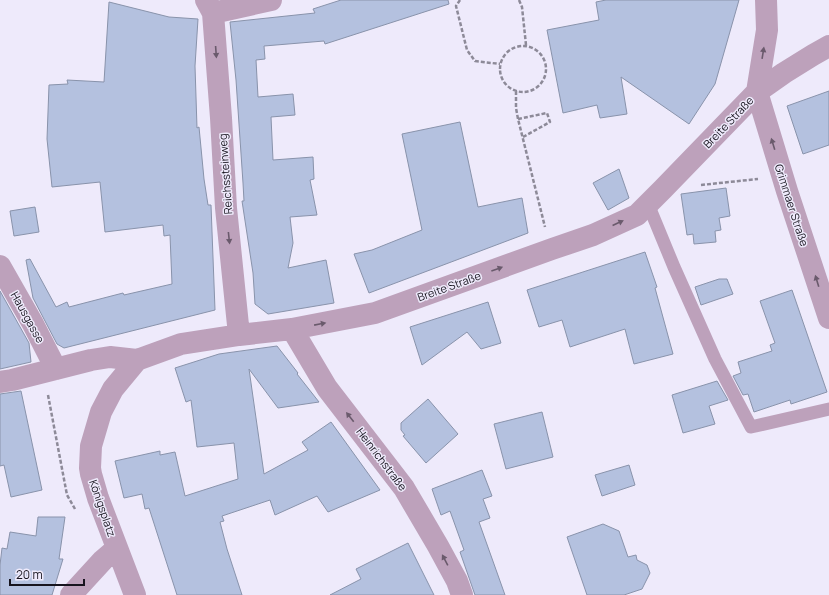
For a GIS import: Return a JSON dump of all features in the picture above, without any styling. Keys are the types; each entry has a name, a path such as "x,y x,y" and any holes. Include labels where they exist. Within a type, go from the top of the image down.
{"street":[{"path":"210,7 271,0"},
{"path":"757,92 767,30 766,0"},
{"name":"Reichssteinweg","path":"210,7 221,118 226,208 239,335"},
{"name":"Breite Straße","path":"239,335 292,329 375,313 552,248 593,235 636,215 757,92 784,73 829,46"},
{"name":"Grimmaer Straße","path":"757,92 829,318"},
{"name":"Hausgasse","path":"0,266 34,324 56,369"},
{"name":"Heinrichstraße","path":"292,329 327,388 404,488 457,581 462,595"},
{"path":"0,382 91,360 110,357 137,360 181,344 239,335"},
{"name":"Königsplatz","path":"135,595 98,498 91,474 91,446 100,412 113,389 137,360"},
{"path":"71,595 103,560 117,548"}],"lane":[{"path":"648,204 715,359 751,427 829,409"}],"path":[{"path":"460,0 456,6 467,50 474,60 500,64"},
{"path":"519,0 522,7 526,45"},
{"path":"526,45 533,47 543,55 547,70 544,80 537,88 528,92 516,91 510,88 503,80 500,73 500,64 503,57 510,49 526,45"},
{"path":"516,91 516,108 518,119 544,223 552,248"},
{"path":"518,119 547,113 550,122 523,137"},
{"path":"663,188 783,176"}],"building":[{"path":"341,0 448,0 449,4 325,44 324,41 264,46 265,59 256,60 258,97 293,94 295,115 271,117 273,160 313,157 314,179 310,180 317,215 290,217 293,243 288,268 326,260 334,303 268,314 255,304 253,273 242,201 244,201 243,183 236,80 230,22 315,13 313,9"},
{"path":"606,0 739,0 715,84 689,124 621,77 627,114 600,118 597,105 563,113 547,30 599,20 596,2"},
{"path":"109,2 169,17 198,19 195,66 197,128 199,127 208,205 211,205 215,310 64,348 57,344 33,298 26,260 30,259 56,307 67,302 69,307 123,293 124,295 172,284 170,235 164,236 163,225 105,232 100,182 52,187 47,139 49,85 68,84 67,80 104,82"},
{"path":"829,91 829,145 803,154 787,106"},
{"path":"460,122 478,207 522,198 528,233 369,293 354,254 372,250 422,230 402,134"},
{"path":"619,169 629,198 608,210 593,183"},
{"path":"726,188 730,216 719,218 721,230 715,231 716,242 694,244 693,234 687,235 681,194"},
{"path":"35,207 39,232 14,236 10,211"},
{"path":"645,252 657,287 655,288 673,354 634,364 625,329 570,347 562,320 539,327 527,290"},
{"path":"719,279 727,279 733,294 701,305 695,287"},
{"path":"792,290 827,392 791,404 790,400 754,412 748,394 743,395 733,376 741,373 738,362 772,351 770,345 775,343 760,301"},
{"path":"0,291 29,343 31,362 0,369"},
{"path":"488,302 501,343 481,349 467,332 422,365 410,327"},
{"path":"277,346 319,402 278,408 249,369 264,474 308,450 302,442 331,422 380,490 328,512 317,496 275,515 270,500 222,516 224,521 220,522 242,595 177,595 149,508 145,509 142,494 124,498 115,461 160,451 160,455 175,452 185,496 238,479 234,443 197,447 191,400 186,402 175,368 219,354"},
{"path":"717,381 728,400 709,406 715,424 683,433 672,395"},
{"path":"21,391 42,490 11,497 4,465 0,466 0,394"},
{"path":"428,399 458,434 426,463 403,436 405,435 401,430 401,423"},
{"path":"542,412 553,457 506,469 494,424"},
{"path":"629,465 635,485 602,496 595,475"},
{"path":"482,470 492,496 483,499 490,518 479,522 505,595 475,595 460,552 464,550 450,511 441,515 432,489"},
{"path":"38,517 65,517 59,559 63,559 52,595 0,595 0,565 2,548 7,549 10,532 36,536"},
{"path":"603,524 619,531 628,557 636,555 637,560 647,565 650,573 642,589 624,595 587,595 567,537"},
{"path":"408,543 434,595 330,595 361,579 356,569"}]}
